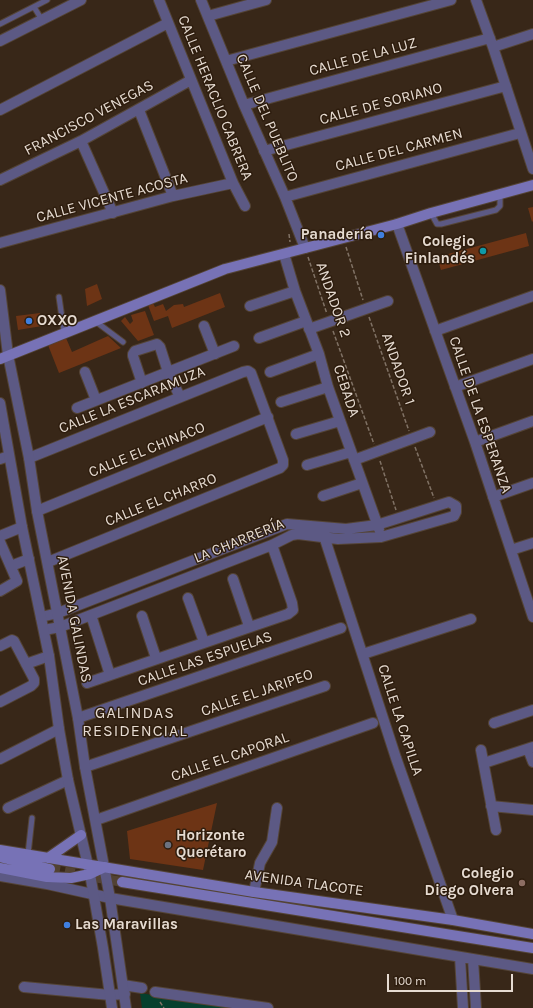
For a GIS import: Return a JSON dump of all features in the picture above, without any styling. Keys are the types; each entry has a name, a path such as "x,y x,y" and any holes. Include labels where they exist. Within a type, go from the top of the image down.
{"main road":[{"path":"4,357 225,269 397,224 533,185"},
{"path":"48,858 81,835"},
{"name":"AVENIDA TLACOTE","path":"0,850 48,858 89,869 105,867 254,892 453,920 533,934"},
{"path":"0,857 50,868"},
{"path":"0,868 47,877 71,878 89,869"},
{"name":"AVENIDA TLACOTE","path":"122,882 533,948"}],"street":[{"name":"CALLE HERACLIO CABRERA","path":"159,0 233,183 245,206"},
{"name":"CALLE DEL PUEBLITO","path":"201,0 244,105 285,197 305,248"},
{"path":"208,16 266,0"},
{"path":"226,61 451,0"},
{"path":"476,0 492,42 520,133 533,169"},
{"path":"0,41 79,1"},
{"path":"0,110 168,23"},
{"name":"CALLE DE LA LUZ","path":"244,105 492,42 533,34"},
{"name":"FRANCISCO VENEGAS","path":"0,180 81,141 191,80"},
{"name":"CALLE DE SORIANO","path":"264,151 506,86"},
{"path":"139,110 173,196"},
{"name":"CALLE DEL CARMEN","path":"285,197 520,133"},
{"path":"81,141 113,213"},
{"name":"CALLE VICENTE ACOSTA","path":"0,243 173,196 233,183"},
{"name":"CALLE DE LA ESPERANZA","path":"397,224 475,442 511,550 531,604 533,617"},
{"name":"CEBADA","path":"284,254 294,291 319,354 328,387 381,537"},
{"name":"AVENIDA GALINDAS","path":"0,290 4,357 29,458 37,510 78,718 85,767 105,867 126,1008"},
{"path":"250,306 294,291"},
{"path":"435,331 533,296"},
{"path":"258,338 307,325 330,322 388,301"},
{"path":"204,326 215,354"},
{"path":"142,383 133,356 135,351 157,344 160,347 168,372 180,397"},
{"path":"77,408 234,346"},
{"path":"270,372 319,354"},
{"path":"455,387 533,359"},
{"name":"CALLE LA ESCARAMUZA","path":"29,458 248,371 251,373 268,417"},
{"path":"85,372 96,400"},
{"path":"281,402 328,387"},
{"path":"0,403 5,458 22,527 44,630 68,780 89,869 112,1008"},
{"name":"CALLE EL CHARRO","path":"48,562 280,468 283,464 268,417"},
{"name":"CALLE EL CHINACO","path":"37,510 268,417"},
{"path":"296,434 340,420"},
{"path":"475,442 533,421"},
{"path":"307,465 376,451 430,432"},
{"path":"323,496 362,483"},
{"path":"493,497 533,483"},
{"name":"LA CHARRERÍA","path":"41,617 58,613 286,524 346,529 377,525 437,505 451,502 456,506 454,516 381,537 359,539 324,538 298,534 60,627 44,630"},
{"path":"0,536 22,527"},
{"name":"CALLE LA CAPILLA","path":"323,528 324,538 396,758 453,920"},
{"path":"0,542 17,581 0,591"},
{"path":"511,550 533,543"},
{"path":"87,683 249,626 288,614 293,610 292,603 272,544"},
{"path":"11,566 29,559"},
{"path":"233,580 249,626"},
{"path":"188,598 204,642"},
{"path":"91,615 110,676"},
{"path":"142,616 156,658"},
{"path":"363,654 471,619"},
{"name":"CALLE LAS ESPUELAS","path":"78,718 341,628"},
{"path":"0,646 14,641 34,679 32,686 0,702"},
{"path":"26,664 49,656"},
{"name":"CALLE EL JARIPEO","path":"85,767 325,686"},
{"path":"494,723 533,710"},
{"name":"CALLE EL CAPORAL","path":"96,820 373,723"},
{"path":"0,759 59,729"},
{"path":"484,764 531,748 533,762"},
{"path":"481,750 496,830"},
{"path":"8,808 68,780"},
{"path":"491,806 533,810"},
{"path":"254,892 260,863 272,842 277,808"},
{"path":"0,876 47,884 110,898 533,969"},
{"path":"103,948 117,946"},
{"path":"460,957 463,1008"},
{"path":"472,959 476,1008"},
{"path":"24,987 110,995 124,990 142,988"},
{"path":"154,992 268,1008"}],"lane":[{"path":"0,24 47,0"},
{"path":"34,7 42,20"},
{"path":"59,297 64,332"},
{"path":"94,320 122,342"},
{"path":"28,854 32,818"}],"path":[{"name":"ANDADOR 1","path":"344,238 366,309 437,505"},
{"name":"ANDADOR 2","path":"305,248 399,518"}],"green space":[{"path":"140,993 232,1008 142,1008"}],"building":[{"path":"533,207 533,221 532,222 528,208"},
{"name":"Colegio Finlandés","path":"526,233 529,246 441,270 437,257"},
{"path":"97,284 102,299 87,306 85,289"},
{"path":"220,293 225,307 172,328 168,316 154,321 148,305 153,303 155,307 163,304 166,311 174,305 183,304 184,307"},
{"path":"145,311 154,335 138,341 121,321 125,317 130,324 133,321 131,315"},
{"name":"OXXO","path":"40,313 42,326 18,330 16,316"},
{"path":"108,336 121,348 59,373 48,345 66,338 72,352"},
{"name":"Horizonte Querétaro","path":"217,803 203,870 130,859 127,831"}],"tunnel":[{"path":"50,869 122,882"}],"place":[{"name":"Panadería","path":"381,235"},
{"name":"Colegio Finlandés","path":"483,251"},
{"name":"OXXO","path":"29,321"},
{"name":"Horizonte Querétaro","path":"168,845"},
{"name":"Colegio Diego Olvera","path":"522,883"},
{"name":"Las Maravillas","path":"67,925"}],"district":[{"name":"GALINDAS RESIDENCIAL","path":"135,722"}]}
